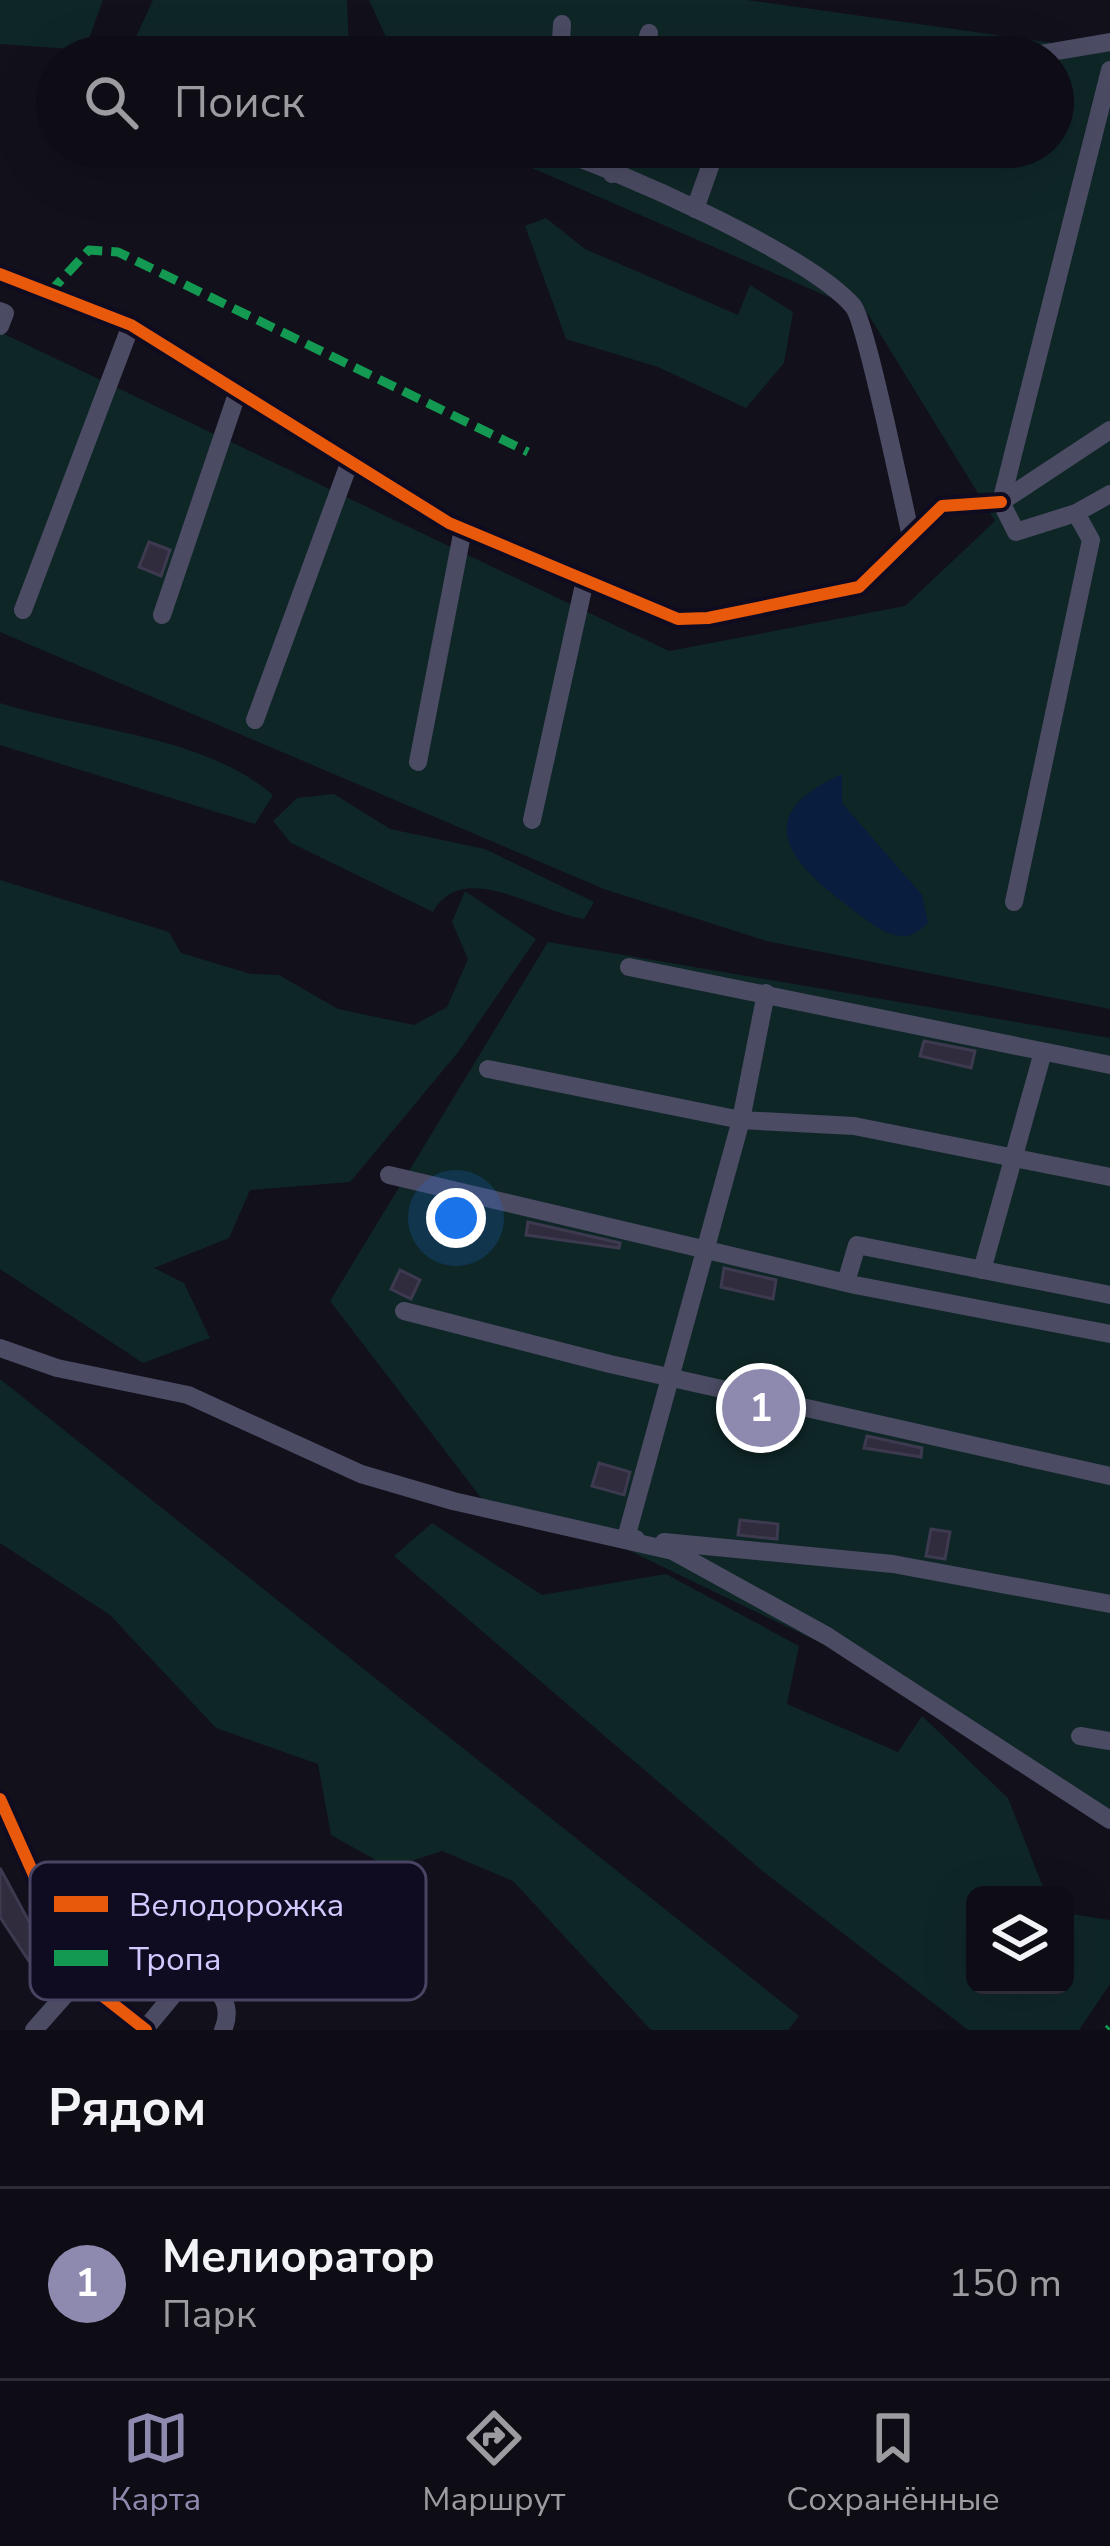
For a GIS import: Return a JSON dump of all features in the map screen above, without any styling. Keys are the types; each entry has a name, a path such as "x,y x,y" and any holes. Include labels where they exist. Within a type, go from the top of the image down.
{"street":[{"path":"561,36 562,24"},
{"path":"648,36 649,32"},
{"path":"1074,48 1110,42"},
{"path":"1110,70 1001,502 1016,532 1076,513 1110,494"},
{"path":"598,168 695,209 801,267 856,309 910,536"},
{"path":"612,174 614,168"},
{"path":"695,209 710,168"},
{"path":"0,274 131,325 463,529 678,619 708,618 859,587 942,506 1001,502 1110,430"},
{"path":"0,311 5,313 0,326"},
{"path":"23,610 131,325"},
{"path":"162,615 238,392"},
{"path":"255,720 350,461"},
{"path":"1014,902 1091,539 1076,513"},
{"path":"418,762 463,529"},
{"path":"532,820 585,580"},
{"path":"628,968 1110,1065"},
{"path":"626,1538 741,1120 766,993"},
{"path":"982,1270 1043,1052"},
{"path":"488,1069 741,1120 854,1126 1110,1177"},
{"path":"389,1174 846,1282 1110,1334"},
{"path":"846,1282 856,1246 1110,1295"},
{"path":"404,1311 1110,1476"},
{"path":"0,1348 57,1368 203,1401 361,1474 453,1501 673,1551 827,1636 1110,1820"},
{"path":"626,1538 893,1564 1110,1604"},
{"path":"1080,1736 1110,1741"},
{"path":"0,1798 30,1866"},
{"path":"34,2030 61,2000"},
{"path":"108,2000 146,2030 168,2000"},
{"path":"223,2030 228,2011 224,2000"}],"green space":[{"path":"0,0 103,0 90,36 36,36 36,47 0,44"},
{"path":"153,0 347,0 348,36 137,36"},
{"path":"369,0 747,0 1003,36 385,36"},
{"path":"1074,46 1110,51 1110,1009 766,941 604,889 0,632 0,332 669,651 905,606 995,521 868,314 532,168 1074,168"},
{"path":"546,218 585,249 738,315 750,285 793,312 784,363 746,408 658,367 566,339 525,226"},
{"path":"0,703 178,746 244,775 273,795 255,824 0,745"},
{"path":"334,794 390,829 485,849 594,902 584,919 500,892 462,889 446,897 433,912 291,843 273,821 297,798"},
{"path":"0,880 169,932 181,953 251,974 279,975 338,1009 414,1025 447,1007 468,959 452,922 465,891 536,939 459,1051 350,1182 250,1190 229,1238 154,1268 184,1283 210,1338 143,1363 0,1269"},
{"path":"548,942 1110,1038 1110,1821 831,1648 626,1549 495,1516 330,1301"},
{"path":"0,1379 799,2016 788,2030 651,2030 513,1881 442,1851 408,1862 379,1862 331,1835 318,1764 216,1728 110,1615 0,1543"},
{"path":"432,1523 542,1595 666,1574 799,1646 787,1704 898,1752 922,1716 1008,1798 1042,1886 966,1886 966,1994 1074,1994 1074,1914 1110,1920 1110,1984 1079,2030 968,2030 765,1873 394,1556"}],"water":[{"path":"842,774 842,803 922,895 928,923 912,934 890,933 868,921 826,889 795,855 788,822 796,805"}],"building":[{"path":"149,542 170,550 161,576 139,567"},
{"path":"924,1041 975,1051 971,1068 920,1056"},
{"path":"528,1222 620,1243 619,1248 526,1235"},
{"path":"724,1268 776,1280 773,1299 721,1287"},
{"path":"400,1270 420,1280 411,1299 391,1289"},
{"path":"867,1436 922,1448 921,1457 864,1448"},
{"path":"599,1463 630,1472 624,1495 592,1486"},
{"path":"740,1520 778,1524 777,1539 738,1535"},
{"path":"931,1529 950,1532 945,1559 926,1556"},
{"path":"0,1868 30,1924 30,1963 0,1917"}],"marked path":[{"path":"49,293 89,250 118,252 528,452"}],"cycle path":[{"path":"0,274 131,325 449,523 678,619 708,618 859,587 942,506 1001,502"},
{"path":"0,1799 30,1866"},
{"path":"108,2000 146,2030"}],"place":[{"name":"Мелиоратор","path":"761,1408"}]}
